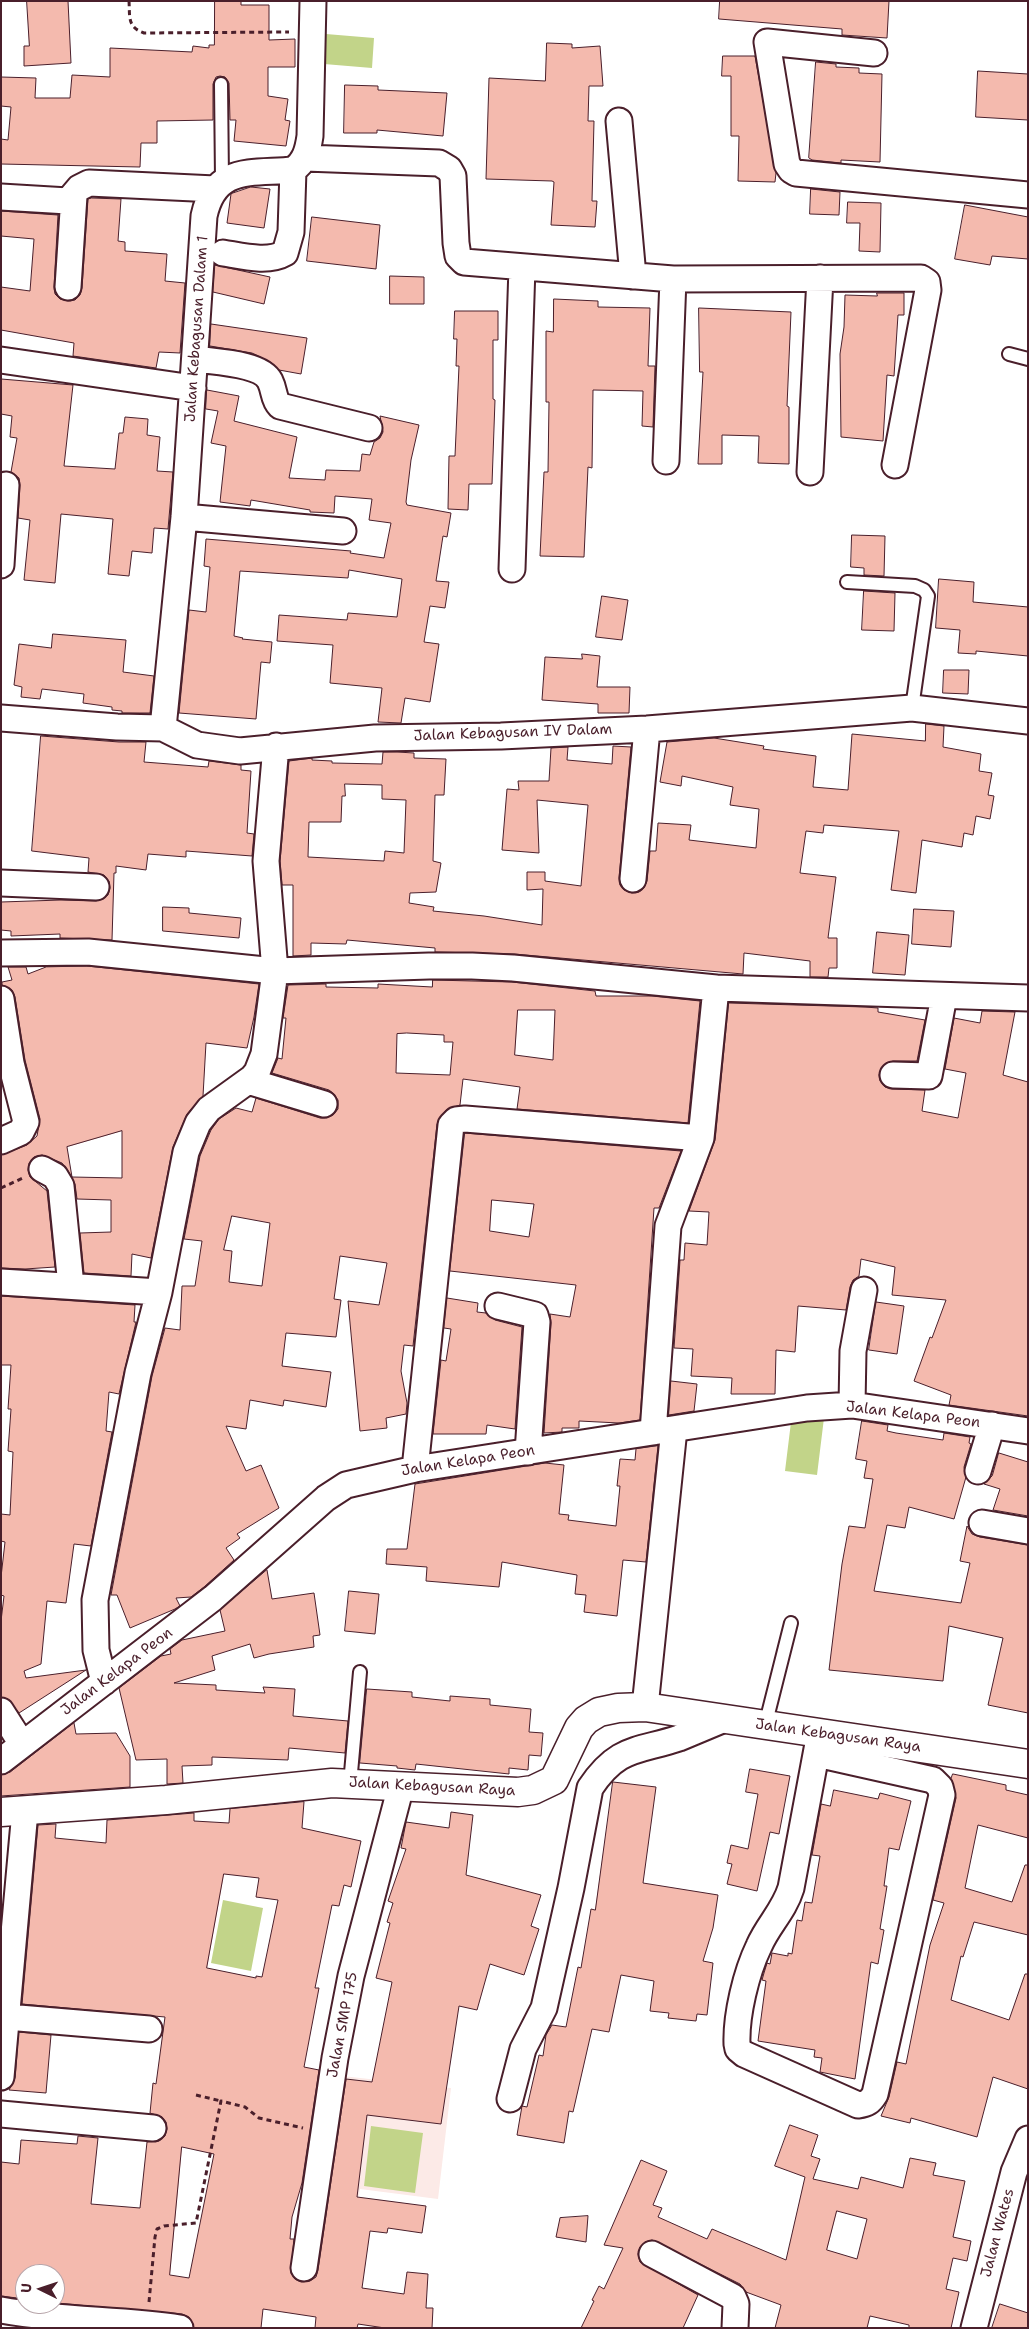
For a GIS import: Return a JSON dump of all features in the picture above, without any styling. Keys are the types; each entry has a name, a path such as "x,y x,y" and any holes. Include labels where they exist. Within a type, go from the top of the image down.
{"main road":[{"name":"Jalan Kebagusan Raya","path":"13,1812 166,1800 307,1784 350,1784 518,1792 533,1790 545,1786 554,1780 579,1728 586,1720 599,1712 618,1708 645,1708 765,1726 819,1744 1028,1764"}],"street":[{"path":"223,253 270,258 278,257 285,253 291,232 299,164 310,136 313,1"},
{"path":"874,53 767,42 787,164 791,170 796,173 1028,195"},
{"path":"618,121 633,276"},
{"path":"1,197 68,201 79,188 89,183 218,185 233,175 299,164 439,163 453,176 458,256 464,262 673,280 921,278 926,282 928,290 895,465"},
{"name":"Jalan Kebagusan Dalam 1","path":"163,728 184,517 204,216 208,199 218,185"},
{"path":"68,287 74,196"},
{"path":"512,569 522,267"},
{"path":"810,472 820,278"},
{"path":"666,461 673,280"},
{"path":"196,359 250,368 263,373 270,382 275,401 280,406 369,428"},
{"path":"1,360 193,388"},
{"path":"1,565 6,485"},
{"path":"184,517 343,530"},
{"name":"Jalan Kebagusan IV Dalam","path":"1,718 117,727 163,728 197,745 240,750 397,736 501,736 647,729 912,708 1028,721"},
{"path":"633,879 647,729"},
{"path":"104,1682 96,1650 95,1600 138,1373 158,1296 186,1152 198,1123 209,1109 258,1072 264,1054 275,971 266,860 276,746"},
{"path":"1,883 96,887"},
{"path":"1,953 88,952 275,971 472,966 513,968 716,988 1028,998"},
{"path":"645,1708 663,1430 668,1226 702,1138 716,988"},
{"path":"893,1075 929,1076 944,996"},
{"path":"1,1000 6,1064 26,1122 21,1132 1,1141"},
{"path":"248,1081 324,1104"},
{"path":"415,1469 451,1125 456,1120 465,1119 702,1138"},
{"path":"42,1170 55,1176 61,1186 71,1286"},
{"path":"1,1282 71,1286 158,1296"},
{"path":"1,1287 158,1296"},
{"path":"852,1405 852,1369 864,1290"},
{"path":"498,1306 535,1315 537,1322 528,1452"},
{"name":"Jalan Kelapa Peon","path":"1,1761 213,1598 336,1490 346,1485 415,1469 807,1408 852,1405 992,1424 1028,1431"},
{"path":"978,1471 992,1424"},
{"path":"982,1523 1028,1531"},
{"path":"1,1711 22,1744"},
{"path":"510,2099 523,2049 544,2008 569,1897 590,1788 617,1758 630,1751 678,1738 722,1720"},
{"path":"819,1744 933,1780 940,1786 942,1795 875,2094 870,2101 858,2105 740,2052 737,2044 746,1982 759,1945 782,1911 791,1888 819,1744"},
{"name":"Jalan SMP 175","path":"304,2268 335,2058 351,1976 401,1786"},
{"path":"1,2076 7,2017 13,1812"},
{"path":"7,2017 150,2030"},
{"path":"1,2114 153,2128"},
{"name":"Jalan Wates","path":"974,2328 1014,2172 1028,2140"},
{"path":"652,2254 733,2297 736,2304 735,2328"},
{"path":"1,2310 94,2322 147,2323 180,2328"}],"lane":[{"path":"218,185 221,84"},
{"path":"1009,354 1028,359"},
{"path":"847,582 915,586 924,590 928,596 912,708"},
{"path":"765,1726 791,1623"},
{"path":"350,1784 360,1672"}],"path":[{"path":"129,1 130,25 134,30 144,33 312,32"},
{"path":"196,2095 245,2107 259,2118 272,2122 324,2132"},
{"path":"147,2323 155,2237 158,2229 164,2226 196,2223 221,2101"}],"shaded area":[{"path":"333,2075 451,2088 438,2199 360,2189 357,2205 319,2200"}],"green space":[{"path":"326,34 374,38 372,68 324,64"},
{"path":"792,1414 824,1418 817,1475 785,1471"},
{"path":"223,1900 263,1908 251,1971 211,1963"},
{"path":"371,2126 423,2133 415,2193 364,2186"}],"building":[{"path":"27,1 68,1 71,63 24,66 24,46 29,46"},
{"path":"215,1 241,1 241,5 269,5 269,40 295,39 295,67 268,67 268,96 288,99 285,120 290,121 286,146 234,141 236,120 230,120 229,83 225,77 220,76 216,77 213,84 213,120 157,121 157,143 141,143 140,167 1,164 1,139 8,140 11,107 1,106 1,77 36,78 35,98 70,98 72,75 110,77 110,48 192,52 193,46 209,48 209,45 214,45"},
{"path":"720,1 889,1 887,38 842,35 842,29 719,19"},
{"path":"547,43 572,44 572,48 600,46 603,86 589,86 588,121 594,121 592,201 597,201 595,227 551,225 554,182 552,181 486,179 489,78 545,81"},
{"path":"723,56 755,56 776,173 775,182 738,181 739,136 731,136 731,76 722,76"},
{"path":"816,62 836,64 836,67 859,68 859,73 882,74 880,162 841,160 841,163 812,160 809,158"},
{"path":"978,71 1028,74 1028,120 976,117"},
{"path":"345,85 378,86 378,90 447,93 443,136 377,130 377,133 344,133"},
{"path":"251,187 270,189 264,228 227,223 231,194"},
{"path":"811,189 840,192 839,215 810,214"},
{"path":"88,199 121,199 118,241 125,242 125,251 167,254 165,281 185,283 180,353 159,352 156,368 73,356 74,343 1,330 1,287 30,291 34,239 1,236 1,211 58,215 55,294 60,299 75,300 80,295 82,288"},
{"path":"848,202 881,203 880,252 859,251 860,223 847,223"},
{"path":"965,205 1028,217 1028,259 992,256 990,265 955,259"},
{"path":"312,217 380,225 376,269 307,261"},
{"path":"215,265 270,277 264,304 213,292"},
{"path":"390,276 424,277 424,304 390,304"},
{"path":"877,293 904,293 904,315 898,315 894,376 887,375 883,441 841,437 840,354 844,327 845,295 877,296"},
{"path":"554,299 598,301 598,307 650,308 648,366 655,366 653,427 642,426 643,391 593,390 592,468 588,467 584,557 540,556 544,472 548,472 549,402 546,402 546,331 553,332"},
{"path":"699,308 791,312 787,406 789,407 789,464 758,463 759,436 722,435 722,464 698,464 703,372 700,372"},
{"path":"455,311 498,311 498,340 493,340 493,399 495,400 492,484 469,484 468,510 448,509 449,456 455,456 459,366 456,366 457,339 454,339"},
{"path":"211,324 307,338 301,374 279,370 272,363 252,353 210,346"},
{"path":"1,379 73,385 64,466 115,469 119,433 123,433 125,417 148,419 147,435 160,437 157,471 173,472 168,529 154,528 152,553 132,551 129,576 108,574 113,519 61,514 55,583 24,580 30,520 18,518 19,478 11,472 17,438 10,437 12,416 1,414"},
{"path":"207,390 239,396 234,421 297,437 289,478 325,480 326,470 360,471 362,454 370,455 374,442 380,438 383,432 380,416 419,425 411,460 406,502 407,505 451,513 447,537 443,536 436,581 449,582 445,608 430,606 424,642 439,644 430,702 405,698 401,723 378,722 382,688 330,683 333,645 277,641 279,615 347,620 348,613 397,617 402,579 349,570 348,578 240,571 234,636 242,639 272,642 270,663 261,662 256,719 179,713 189,610 206,612 210,567 204,566 206,539 351,551 350,553 384,558 391,523 369,520 372,499 335,496 334,513 310,512 310,510 251,500 250,506 220,502 226,446 211,443 218,411 206,409"},
{"path":"852,535 885,536 884,576 864,575 864,568 851,567"},
{"path":"939,579 974,582 973,602 1028,607 1028,656 976,651 976,654 958,653 960,630 936,628"},
{"path":"864,591 895,593 894,631 862,630"},
{"path":"602,596 628,600 622,640 596,637"},
{"path":"53,634 126,640 123,672 154,676 150,713 122,713 122,711 112,710 112,707 83,703 84,694 42,689 40,699 21,697 22,687 14,685 19,644 51,648"},
{"path":"582,654 600,656 597,687 630,687 629,713 598,713 598,704 542,700 545,657 582,659"},
{"path":"944,670 969,670 968,694 943,693"},
{"path":"926,724 944,726 943,747 981,754 979,771 992,773 988,795 994,796 990,819 976,816 973,835 964,833 962,847 922,840 916,893 891,890 899,831 824,825 823,833 806,831 800,873 836,877 828,938 837,938 837,968 829,968 828,977 810,977 810,961 744,953 743,974 514,954 435,952 435,948 347,940 346,944 311,943 311,955 293,956 293,885 282,885 280,861 289,761 312,758 312,760 332,761 332,763 382,764 383,752 414,753 414,758 446,759 444,795 435,795 433,861 441,863 436,892 410,893 409,903 434,907 433,911 484,916 542,925 543,889 527,890 527,872 545,872 545,881 581,886 588,805 537,800 539,853 502,850 507,789 519,790 518,781 549,781 551,748 568,747 567,760 612,764 613,746 631,747 619,878 620,885 624,890 632,893 639,892 644,888 647,881 650,851 656,851 658,823 691,825 689,840 756,848 759,809 730,805 733,787 682,776 681,786 660,782 667,742 714,738 764,746 763,749 816,756 813,787 848,790 852,734 925,741","holes":["345,784 382,785 382,799 406,800 404,853 385,851 384,861 308,857 309,822 341,822 342,796 345,796"]},
{"path":"41,736 119,742 146,742 144,762 208,767 209,761 241,765 241,770 251,771 247,833 254,834 252,856 186,851 186,857 148,854 146,870 116,866 116,873 114,873 112,940 60,938 60,934 11,936 11,931 1,930 1,902 96,901 108,895 110,888 109,881 104,875 88,872 89,858 32,851"},
{"path":"163,907 189,908 189,913 241,918 239,938 163,931"},
{"path":"914,909 954,911 951,947 912,944"},
{"path":"877,932 909,935 905,975 873,973"},
{"path":"87,966 259,984 247,1048 206,1043 203,1096 187,1114 173,1147 151,1258 132,1254 131,1276 84,1273 80,1233 111,1232 111,1200 77,1199 75,1184 67,1169 62,1163 42,1155 34,1157 29,1163 28,1170 30,1177 47,1191 55,1267 1,1268 1,1155 27,1145 37,1136 40,1119 25,1060 15,997 12,990 2,985 2,982 12,980 8,967 26,967 28,974 46,967","holes":["122,1131 122,1178 72,1177 67,1147"]},
{"path":"433,980 512,982 595,991 596,996 652,996 700,1001 688,1123 517,1109 520,1087 463,1079 460,1105 446,1110 437,1124 413,1346 404,1345 401,1371 407,1403 406,1414 386,1418 387,1428 360,1431 348,1301 379,1305 387,1263 340,1256 334,1299 341,1300 336,1337 286,1333 282,1366 331,1372 326,1407 284,1400 283,1406 250,1400 246,1429 226,1426 246,1471 261,1465 279,1508 237,1534 240,1538 226,1548 234,1560 204,1587 191,1597 176,1598 180,1606 175,1609 130,1628 117,1595 111,1595 152,1376 165,1328 180,1330 182,1286 195,1286 202,1241 184,1239 200,1156 211,1130 219,1119 236,1108 252,1112 256,1098 320,1118 327,1118 333,1115 338,1109 338,1100 329,1090 272,1073 278,1058 282,1059 286,1018 283,1018 288,985 326,984 326,987 378,988 378,984 432,987","holes":["518,1010 555,1010 553,1060 515,1055","397,1034 444,1035 444,1042 453,1042 450,1075 396,1073","232,1216 270,1223 262,1286 229,1282 232,1251 224,1250"]},
{"path":"729,1003 878,1008 878,1012 925,1020 917,1061 893,1061 886,1063 881,1068 880,1081 885,1087 892,1089 925,1090 922,1111 958,1118 966,1073 945,1069 954,1018 980,1023 982,1011 1015,1012 1003,1075 1028,1082 1028,1416 949,1405 951,1395 914,1381 946,1300 892,1295 895,1267 861,1259 859,1276 853,1280 850,1287 846,1310 798,1306 795,1352 776,1350 775,1394 731,1394 732,1378 691,1376 693,1349 674,1348 680,1260 684,1260 685,1243 707,1245 709,1212 689,1211 715,1140"},
{"path":"465,1133 681,1151 659,1208 654,1208 640,1420 619,1423 579,1421 579,1428 562,1428 562,1432 544,1433 550,1314 570,1317 576,1285 450,1271","holes":["492,1200 534,1204 529,1237 490,1231"]},
{"path":"1,1296 135,1305 134,1322 136,1322 119,1394 109,1392 106,1431 112,1432 91,1546 74,1544 66,1603 47,1601 41,1664 24,1671 26,1678 86,1670 19,1713 8,1699 1,1697 1,1621 4,1596 1,1595 1,1577 5,1542 1,1541 1,1514 10,1515 13,1452 8,1451 11,1409 8,1409 11,1365 1,1365"},
{"path":"447,1298 478,1303 477,1312 486,1313 495,1320 522,1327 515,1429 487,1425 486,1434 433,1434 441,1360 446,1361 451,1329 444,1328"},
{"path":"876,1302 904,1306 897,1354 869,1350"},
{"path":"671,1381 697,1384 694,1411 669,1415"},
{"path":"862,1421 888,1425 887,1431 943,1440 944,1433 970,1437 969,1443 971,1444 964,1467 966,1477 954,1519 909,1507 905,1528 887,1525 874,1591 961,1603 970,1563 960,1561 967,1526 972,1534 980,1537 1028,1545 1028,1713 988,1705 1003,1638 949,1626 943,1681 829,1670 842,1564 849,1526 865,1528 873,1479 864,1478 867,1461 856,1459"},
{"path":"658,1446 646,1562 623,1560 617,1616 584,1612 586,1595 575,1594 577,1575 502,1562 499,1587 426,1581 427,1567 386,1564 387,1549 407,1549 415,1484 545,1463 564,1465 559,1514 569,1515 568,1520 616,1526 620,1486 617,1486 620,1459 635,1460 636,1449"},
{"path":"999,1453 1028,1462 1028,1516 993,1510 1000,1489 984,1484 992,1476"},
{"path":"267,1570 272,1599 314,1593 320,1635 313,1636 314,1647 254,1658 250,1644 212,1656 215,1670 174,1683 216,1685 216,1690 265,1693 263,1687 295,1689 293,1716 348,1721 345,1753 289,1748 288,1760 212,1757 212,1765 182,1766 183,1783 167,1784 167,1759 136,1760 119,1688 161,1656 171,1654 170,1649 182,1640 225,1631 220,1610"},
{"path":"349,1591 379,1594 375,1634 345,1631"},
{"path":"367,1689 412,1692 412,1697 450,1701 450,1696 490,1699 490,1705 531,1709 529,1732 543,1733 541,1756 529,1755 528,1770 509,1768 509,1774 416,1764 415,1770 397,1768 397,1766 360,1763"},
{"path":"74,1723 76,1734 116,1733 130,1756 130,1787 1,1796 1,1775 10,1772"},
{"path":"750,1769 790,1776 779,1834 770,1832 757,1891 727,1884 732,1864 727,1863 731,1845 748,1849 758,1794 746,1792"},
{"path":"953,1774 1006,1785 1006,1790 1028,1795 1028,1838 978,1825 965,1888 1012,1902 1025,1865 1028,1865 1028,1935 974,1922 963,1957 961,1956 951,2000 1009,2020 1025,1974 1028,1974 1028,2089 993,2077 977,2137 911,2118 910,2123 881,2116 889,2097 897,2062 906,2064 930,1945 944,1903 933,1900 956,1798 951,1779"},
{"path":"613,1782 656,1787 643,1883 718,1895 713,1928 703,1961 713,1963 707,2015 697,2014 696,2021 668,2018 669,2013 650,2011 654,1981 621,1975 609,2032 592,2029 573,2112 569,2111 564,2143 517,2135 522,2106 527,2107 539,2055 543,2056 546,2035 552,2025 566,2027 578,1967 581,1968 591,1909 595,1910"},
{"path":"834,1790 878,1799 880,1793 911,1801 899,1850 889,1848 884,1886 887,1886 880,1929 884,1930 878,1964 871,1962 855,2079 820,2072 822,2058 814,2057 815,2050 758,2041 766,1981 762,1980 767,1963 770,1964 772,1953 788,1956 788,1953 792,1954 797,1920 802,1921 805,1902 812,1903 820,1856 812,1855 821,1804 830,1806"},
{"path":"304,1802 302,1828 361,1841 351,1887 344,1885 339,1906 332,1905 315,1988 319,1988 304,2067 319,2070 302,2183 292,2217 290,2239 294,2239 291,2273 295,2279 301,2282 310,2281 316,2277 318,2270 346,2079 372,2082 392,1982 376,1978 390,1923 387,1922 393,1903 388,1901 406,1849 401,1848 406,1822 449,1828 451,1812 473,1815 466,1875 541,1895 531,1926 539,1929 524,1975 490,1964 477,2010 459,2006 441,2124 367,2115 357,2197 426,2206 422,2233 388,2228 387,2233 370,2231 362,2288 404,2294 407,2272 428,2274 426,2308 433,2308 432,2328 385,2328 358,2324 357,2328 315,2328 316,2317 263,2309 261,2328 194,2328 189,2317 182,2314 65,2304 65,2264 15,2264 15,2298 1,2296 1,2162 19,2164 21,2140 77,2144 78,2136 98,2138 91,2204 140,2208 147,2142 159,2141 165,2136 167,2129 166,2122 162,2117 150,2113 153,2083 156,2084 165,2017 22,2004 38,1825 56,1824 55,1838 106,1843 107,1820 194,1813 194,1821 229,1823 230,1809","holes":["224,1874 259,1878 256,1897 278,1900 262,1977 256,1976 256,1978 207,1968","182,2147 214,2154 189,2278 170,2275"]},
{"path":"19,2032 51,2035 46,2093 9,2090 15,2078"},
{"path":"790,2125 818,2135 811,2156 820,2159 813,2179 858,2189 861,2177 903,2188 910,2158 936,2163 933,2175 965,2181 953,2237 971,2241 967,2261 953,2258 946,2289 959,2292 951,2328 909,2328 909,2325 870,2316 867,2328 775,2328 781,2305 746,2292 740,2284 652,2240 645,2242 640,2247 638,2254 640,2262 698,2295 683,2328 581,2328 599,2286 604,2289 623,2248 604,2245 641,2160 667,2171 653,2205 662,2208 658,2217 707,2239 712,2229 786,2260 805,2177 775,2166","holes":["837,2211 867,2219 857,2259 827,2250"]},
{"path":"588,2216 586,2242 556,2237 560,2218"},
{"path":"1000,2304 1028,2313 1028,2328 992,2328"}]}
